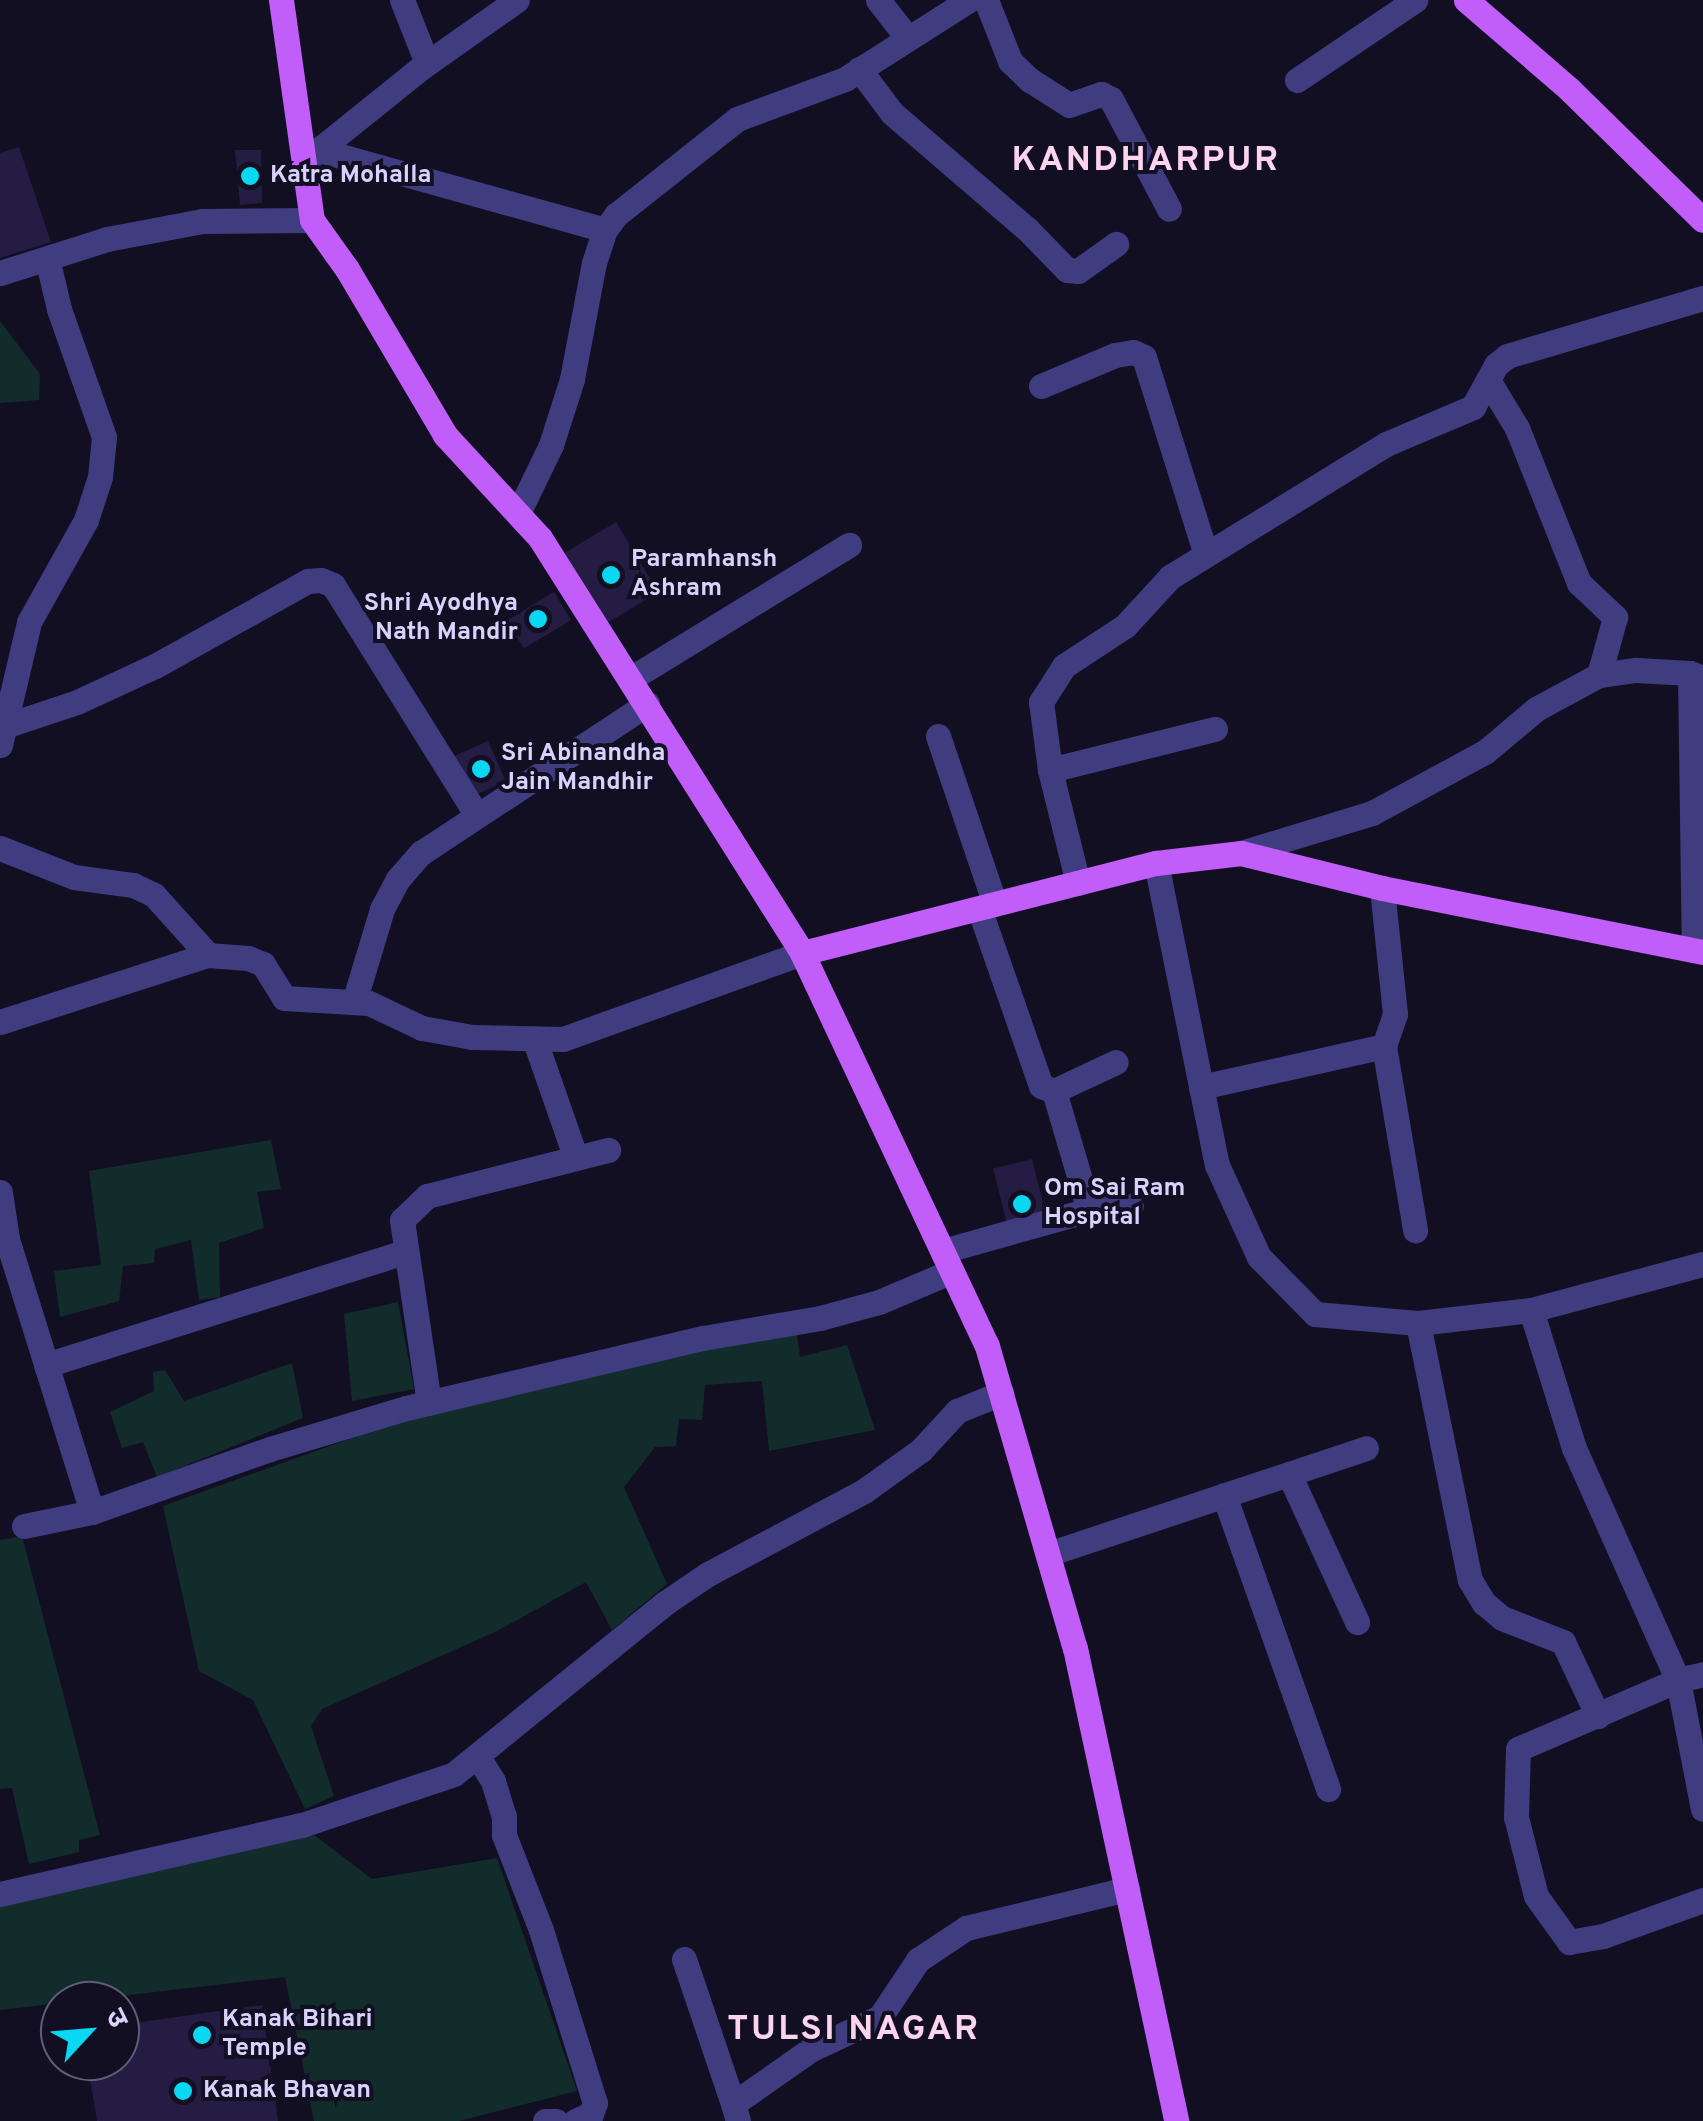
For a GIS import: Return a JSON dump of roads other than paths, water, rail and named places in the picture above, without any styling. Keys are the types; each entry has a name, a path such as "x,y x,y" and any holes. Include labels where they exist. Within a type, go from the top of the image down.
{"main road":[{"path":"281,0 311,156 312,220 347,269 446,435 540,538 802,953 988,1346 1075,1648 1176,2121"},
{"path":"1466,0 1568,89 1703,220"},
{"path":"802,953 1156,863 1241,852 1382,888 1699,951"}],"street":[{"path":"402,0 428,63"},
{"path":"311,156 428,63 517,0"},
{"path":"878,0 906,36"},
{"path":"518,513 551,445 572,379 594,263 616,215 737,120 844,79 906,36 969,0"},
{"path":"986,0 1010,60 1030,80 1070,105 1101,94 1111,98 1170,209"},
{"path":"1297,80 1415,0"},
{"path":"859,68 884,106 1027,229 1067,270 1078,271 1116,244"},
{"path":"311,156 606,230"},
{"path":"0,272 107,239 202,221 312,220"},
{"path":"3,736 29,622 86,520 100,477 104,437 60,309 47,258"},
{"path":"1078,882 1050,770 1041,702 1064,666 1125,626 1170,578 1206,555 1386,444 1473,408 1496,365 1522,348 1703,298"},
{"path":"1042,386 1115,355 1133,352 1144,357 1206,555"},
{"path":"1488,380 1517,428 1579,582 1614,616 1599,675"},
{"path":"630,679 850,545"},
{"path":"3,736 155,666 308,582 320,580 332,586 476,814"},
{"path":"1241,852 1372,813 1484,752 1536,709 1599,675 1624,670 1696,675 1699,951"},
{"path":"354,1002 372,936 398,879 421,854 647,704"},
{"path":"1050,770 1216,729"},
{"path":"938,736 1037,1078 1046,1090 1054,1091 1116,1062"},
{"path":"0,848 60,872 133,885 154,895 208,955"},
{"path":"1156,863 1217,1166 1259,1257 1316,1314 1418,1322 1532,1310 1703,1264"},
{"path":"1382,888 1395,1014 1384,1046 1415,1230"},
{"path":"0,1022 208,955 248,958 263,964 284,998 369,1003 422,1028 472,1038 535,1041 605,1027 802,953"},
{"path":"535,1041 575,1156"},
{"path":"1202,1087 1384,1046"},
{"path":"1054,1091 1089,1210"},
{"path":"430,1403 402,1220 427,1196 608,1150"},
{"path":"0,1192 10,1286 46,1365 92,1512"},
{"path":"24,1526 92,1512 270,1449 430,1403 878,1302 947,1261 1089,1210 1131,1206"},
{"path":"46,1365 405,1252"},
{"path":"1532,1310 1574,1448 1690,1678 1703,1810"},
{"path":"1418,1322 1470,1580 1484,1602 1502,1618 1563,1642 1598,1716"},
{"path":"0,1894 302,1824 454,1774 665,1602 708,1574 864,1492 921,1450 957,1411 1001,1393"},
{"path":"1048,1554 1366,1448"},
{"path":"1289,1474 1356,1622"},
{"path":"1224,1496 1328,1790"},
{"path":"1690,1678 1518,1749 1516,1817 1536,1896 1569,1942 1603,1936 1703,1900"},
{"path":"478,1757 493,1781 504,1816 504,1835 541,1930 595,2102 591,2114 575,2121"},
{"path":"684,1959 736,2113 810,2050 880,2017 918,1960 966,1928 1126,1889"},
{"path":"545,2121 556,2121"}],"place":[{"name":"Katra Mohalla","path":"250,176"},
{"name":"Paramhansh Ashram","path":"611,575"},
{"name":"Shri Ayodhya Nath Mandir","path":"538,619"},
{"name":"Sri Abinandha Jain Mandhir","path":"481,769"},
{"name":"Om Sai Ram Hospital","path":"1022,1204"},
{"name":"Kanak Bihari Temple","path":"202,2035"},
{"name":"Kanak Bhavan","path":"183,2091"}],"district":[{"name":"KANDHARPUR","path":"1146,161"},
{"name":"TULSI NAGAR","path":"854,2030"}]}
